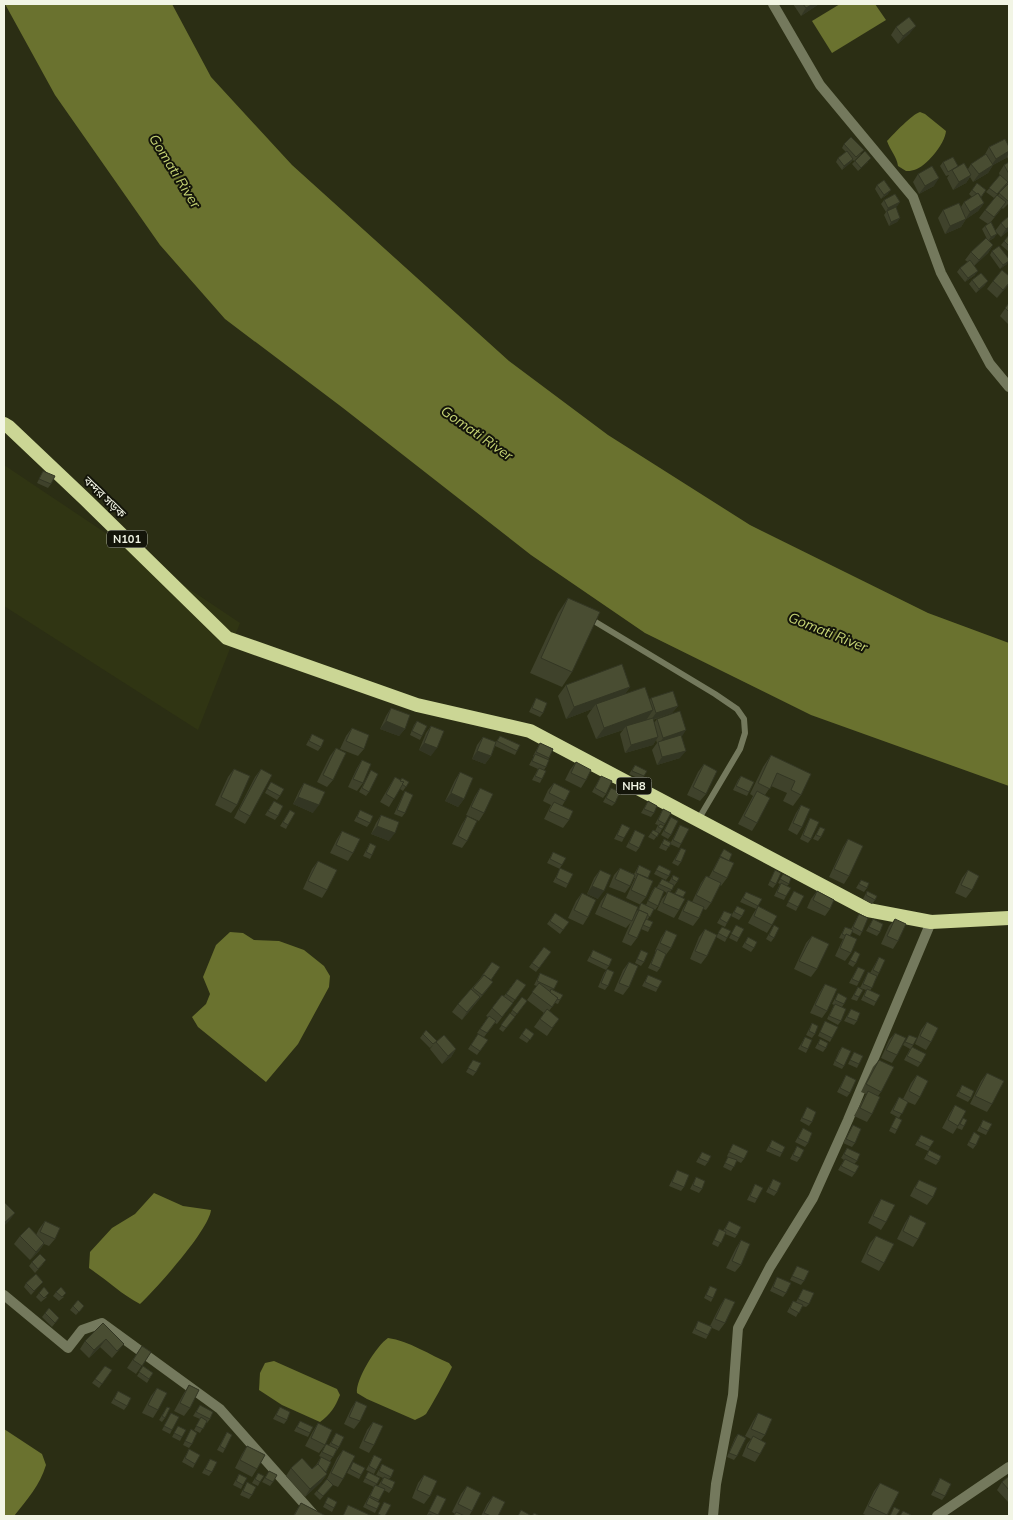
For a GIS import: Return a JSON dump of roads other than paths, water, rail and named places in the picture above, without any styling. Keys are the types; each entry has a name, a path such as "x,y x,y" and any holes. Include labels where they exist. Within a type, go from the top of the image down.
{"highway":[{"name":"বন্দর সড়ক","path":"4,424 86,500 228,638 254,648"},
{"name":"NH8","path":"254,648 417,705 530,730 868,910 931,922 1009,918"}],"street":[{"path":"773,4 820,85 913,197 941,273 990,364 1009,387"},
{"path":"713,1516 716,1484 733,1395 738,1328 770,1267 813,1198 848,1120 931,922"},
{"path":"4,1295 68,1348 82,1330 102,1323 220,1409 315,1516"},
{"path":"937,1516 1009,1467"}],"lane":[{"path":"584,614 715,694 737,709 744,719 745,733 740,749 698,820"}],"water":[{"name":"Gomati River","path":"5,4 172,4 211,77 292,165 509,361 608,435 750,525 928,613 1009,643 1009,786 811,715 645,633 531,555 343,408 225,319 160,245 55,95"},
{"path":"840,4 875,4 886,20 832,53 812,21"},
{"path":"920,112 946,131 945,136 939,148 929,160 919,168 906,171 898,166 887,141 908,120"},
{"path":"230,932 243,933 254,940 279,941 304,950 324,966 330,976 329,987 298,1044 266,1082 198,1027 192,1017 206,1004 210,994 203,977 216,945"},
{"path":"154,1193 183,1206 211,1210 208,1219 192,1245 158,1286 140,1304 89,1268 90,1252 112,1228 135,1214"},
{"path":"388,1338 412,1345 449,1363 452,1367 426,1414 415,1420 357,1393 359,1380 368,1363 378,1348"},
{"path":"274,1361 337,1389 340,1395 334,1407 320,1422 282,1405 259,1390 260,1373 265,1363"},
{"path":"4,1429 42,1454 46,1465 37,1486 14,1516 4,1516"}]}
